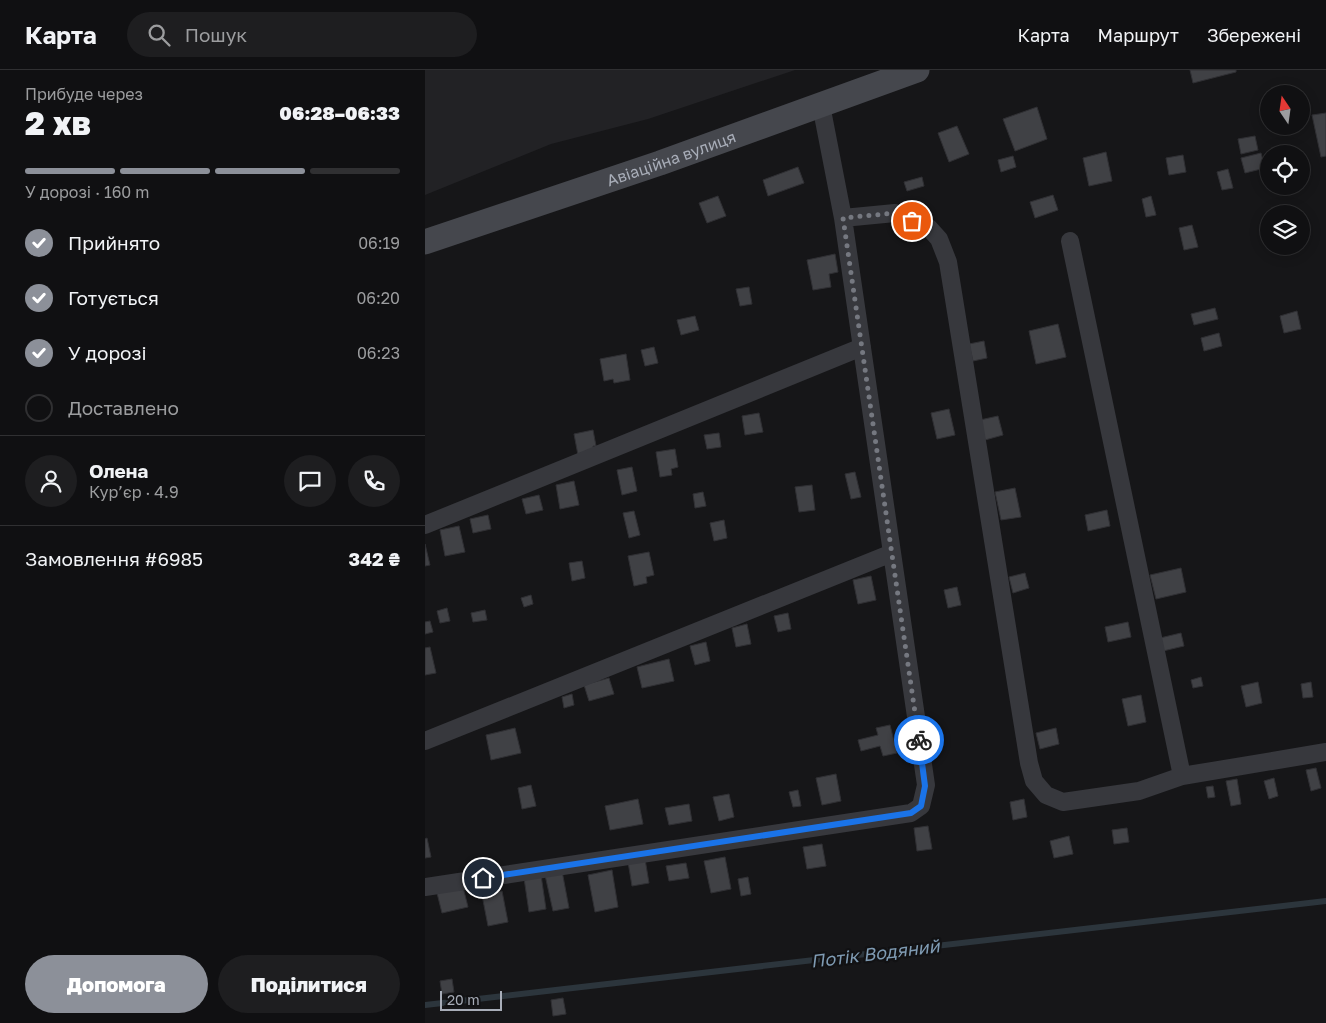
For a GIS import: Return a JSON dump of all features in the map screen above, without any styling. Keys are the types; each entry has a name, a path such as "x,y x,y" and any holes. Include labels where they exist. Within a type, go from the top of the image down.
{"street":[{"name":"Авіаційна вулиця","path":"425,242 659,163 917,70"},
{"path":"425,887 911,813 921,806 925,786 843,218 821,105"},
{"path":"843,218 895,213 929,228 939,239 948,262 1029,763 1034,781 1046,795 1063,802 1139,791 1182,776 1326,752"},
{"path":"1070,241 1182,776"},
{"path":"425,525 861,347"},
{"path":"425,741 891,553"}],"shaded area":[{"path":"425,70 795,70 648,119 551,144 425,195"}],"building":[{"path":"1190,70 1236,70 1236,72 1193,83"},
{"path":"1037,107 1047,139 1015,151 1003,119"},
{"path":"1326,113 1326,156 1321,157 1312,115"},
{"path":"957,126 969,154 949,162 938,133"},
{"path":"1255,136 1258,150 1241,154 1238,139"},
{"path":"1106,152 1112,181 1089,186 1083,158"},
{"path":"1260,153 1260,169 1245,173 1241,158"},
{"path":"1183,155 1186,172 1169,175 1166,158"},
{"path":"1013,156 1016,167 1001,172 998,160"},
{"path":"798,167 804,183 768,196 763,180"},
{"path":"1228,169 1233,188 1222,190 1217,172"},
{"path":"922,177 924,186 907,191 904,182"},
{"path":"1053,195 1058,210 1035,218 1030,202"},
{"path":"718,196 726,216 707,223 699,203"},
{"path":"1151,196 1156,215 1146,217 1142,199"},
{"path":"1192,225 1198,247 1184,250 1179,228"},
{"path":"835,254 838,272 829,274 831,287 813,290 807,260"},
{"path":"749,287 752,304 740,306 736,289"},
{"path":"1215,308 1218,319 1194,325 1191,314"},
{"path":"1297,311 1301,329 1284,333 1280,316"},
{"path":"695,316 699,330 681,335 677,320"},
{"path":"1058,324 1066,357 1036,364 1029,331"},
{"path":"1219,333 1222,346 1204,351 1201,338"},
{"path":"984,341 987,358 973,361 969,344"},
{"path":"654,347 658,363 645,366 641,350"},
{"path":"626,354 630,380 614,383 613,379 604,381 600,359"},
{"path":"949,409 955,435 937,439 931,413"},
{"path":"759,413 763,432 745,435 742,416"},
{"path":"998,416 1003,435 985,440 980,420"},
{"path":"593,430 596,446 593,446 594,453 578,455 574,434"},
{"path":"719,433 721,447 707,449 704,435"},
{"path":"675,449 678,467 671,469 672,475 660,477 656,452"},
{"path":"632,467 637,491 622,495 617,470"},
{"path":"855,472 861,497 851,499 845,474"},
{"path":"574,481 579,505 560,509 556,485"},
{"path":"812,485 815,510 799,512 795,487"},
{"path":"1015,488 1021,517 1001,520 995,492"},
{"path":"703,492 706,506 695,508 693,494"},
{"path":"539,495 543,510 526,514 522,499"},
{"path":"1107,510 1110,526 1088,531 1085,515"},
{"path":"634,511 640,535 629,538 623,513"},
{"path":"488,515 491,529 473,533 470,519"},
{"path":"724,520 727,538 714,541 710,523"},
{"path":"459,526 465,552 445,556 440,530"},
{"path":"425,544 430,565 425,566"},
{"path":"649,552 654,575 646,577 647,583 634,586 628,556"},
{"path":"582,561 585,578 572,581 569,563"},
{"path":"1181,568 1186,592 1156,599 1150,575"},
{"path":"1025,573 1029,588 1013,593 1009,577"},
{"path":"871,576 876,600 858,604 853,580"},
{"path":"957,587 961,605 948,608 944,590"},
{"path":"531,595 533,604 524,607 521,598"},
{"path":"447,608 450,621 440,623 437,611"},
{"path":"485,610 487,620 473,622 471,613"},
{"path":"788,613 791,629 778,632 774,616"},
{"path":"430,621 433,632 425,634 425,622"},
{"path":"1128,622 1131,637 1108,642 1105,627"},
{"path":"747,624 751,644 736,647 732,628"},
{"path":"1181,633 1184,646 1163,651 1160,638"},
{"path":"706,642 710,661 695,665 690,646"},
{"path":"430,647 436,673 425,675 425,648"},
{"path":"669,659 674,681 642,688 637,667"},
{"path":"1201,677 1203,686 1193,688 1191,680"},
{"path":"609,678 614,694 589,701 584,685"},
{"path":"1258,682 1262,703 1246,707 1241,686"},
{"path":"1311,682 1313,697 1303,698 1301,684"},
{"path":"572,694 574,705 564,708 562,697"},
{"path":"1141,695 1146,722 1128,726 1122,699"},
{"path":"890,725 897,753 883,756 880,746 861,751 858,740 878,735 876,728"},
{"path":"515,728 521,753 491,760 486,735"},
{"path":"1056,728 1059,744 1040,749 1036,733"},
{"path":"1316,768 1321,788 1311,791 1306,770"},
{"path":"836,774 841,801 822,805 816,778"},
{"path":"1274,778 1278,796 1269,799 1264,781"},
{"path":"1237,779 1241,804 1231,806 1226,781"},
{"path":"531,785 536,806 522,809 518,788"},
{"path":"1213,786 1215,797 1208,798 1206,787"},
{"path":"798,790 801,806 793,807 789,792"},
{"path":"729,794 734,817 719,821 713,797"},
{"path":"638,799 643,824 610,830 605,806"},
{"path":"1024,799 1027,817 1013,820 1010,802"},
{"path":"689,804 692,821 669,825 665,808"},
{"path":"928,826 932,849 917,851 914,828"},
{"path":"1127,828 1129,842 1114,844 1112,830"},
{"path":"1069,836 1073,854 1054,858 1050,841"},
{"path":"427,838 431,857 425,858 425,839"},
{"path":"822,844 826,866 807,869 803,847"},
{"path":"725,857 731,889 711,893 704,861"},
{"path":"645,859 649,883 632,886 628,862"},
{"path":"686,863 689,878 669,881 666,866"},
{"path":"612,870 618,907 595,912 588,875"},
{"path":"562,871 569,908 553,911 545,875"},
{"path":"541,875 546,909 529,912 524,878"},
{"path":"748,877 751,894 741,896 738,879"},
{"path":"463,887 468,907 442,913 437,893"},
{"path":"502,891 508,922 488,926 482,895"},
{"path":"452,979 454,992 442,994 440,981"},
{"path":"563,998 566,1014 553,1016 551,1000"}],"waterway":[{"name":"Потік Водяний","path":"425,1005 1326,901"}],"way so far":[{"path":"912,221 895,213 843,218 919,740"}],"route":[{"path":"483,878 911,813 921,806 925,786 919,740"}]}
